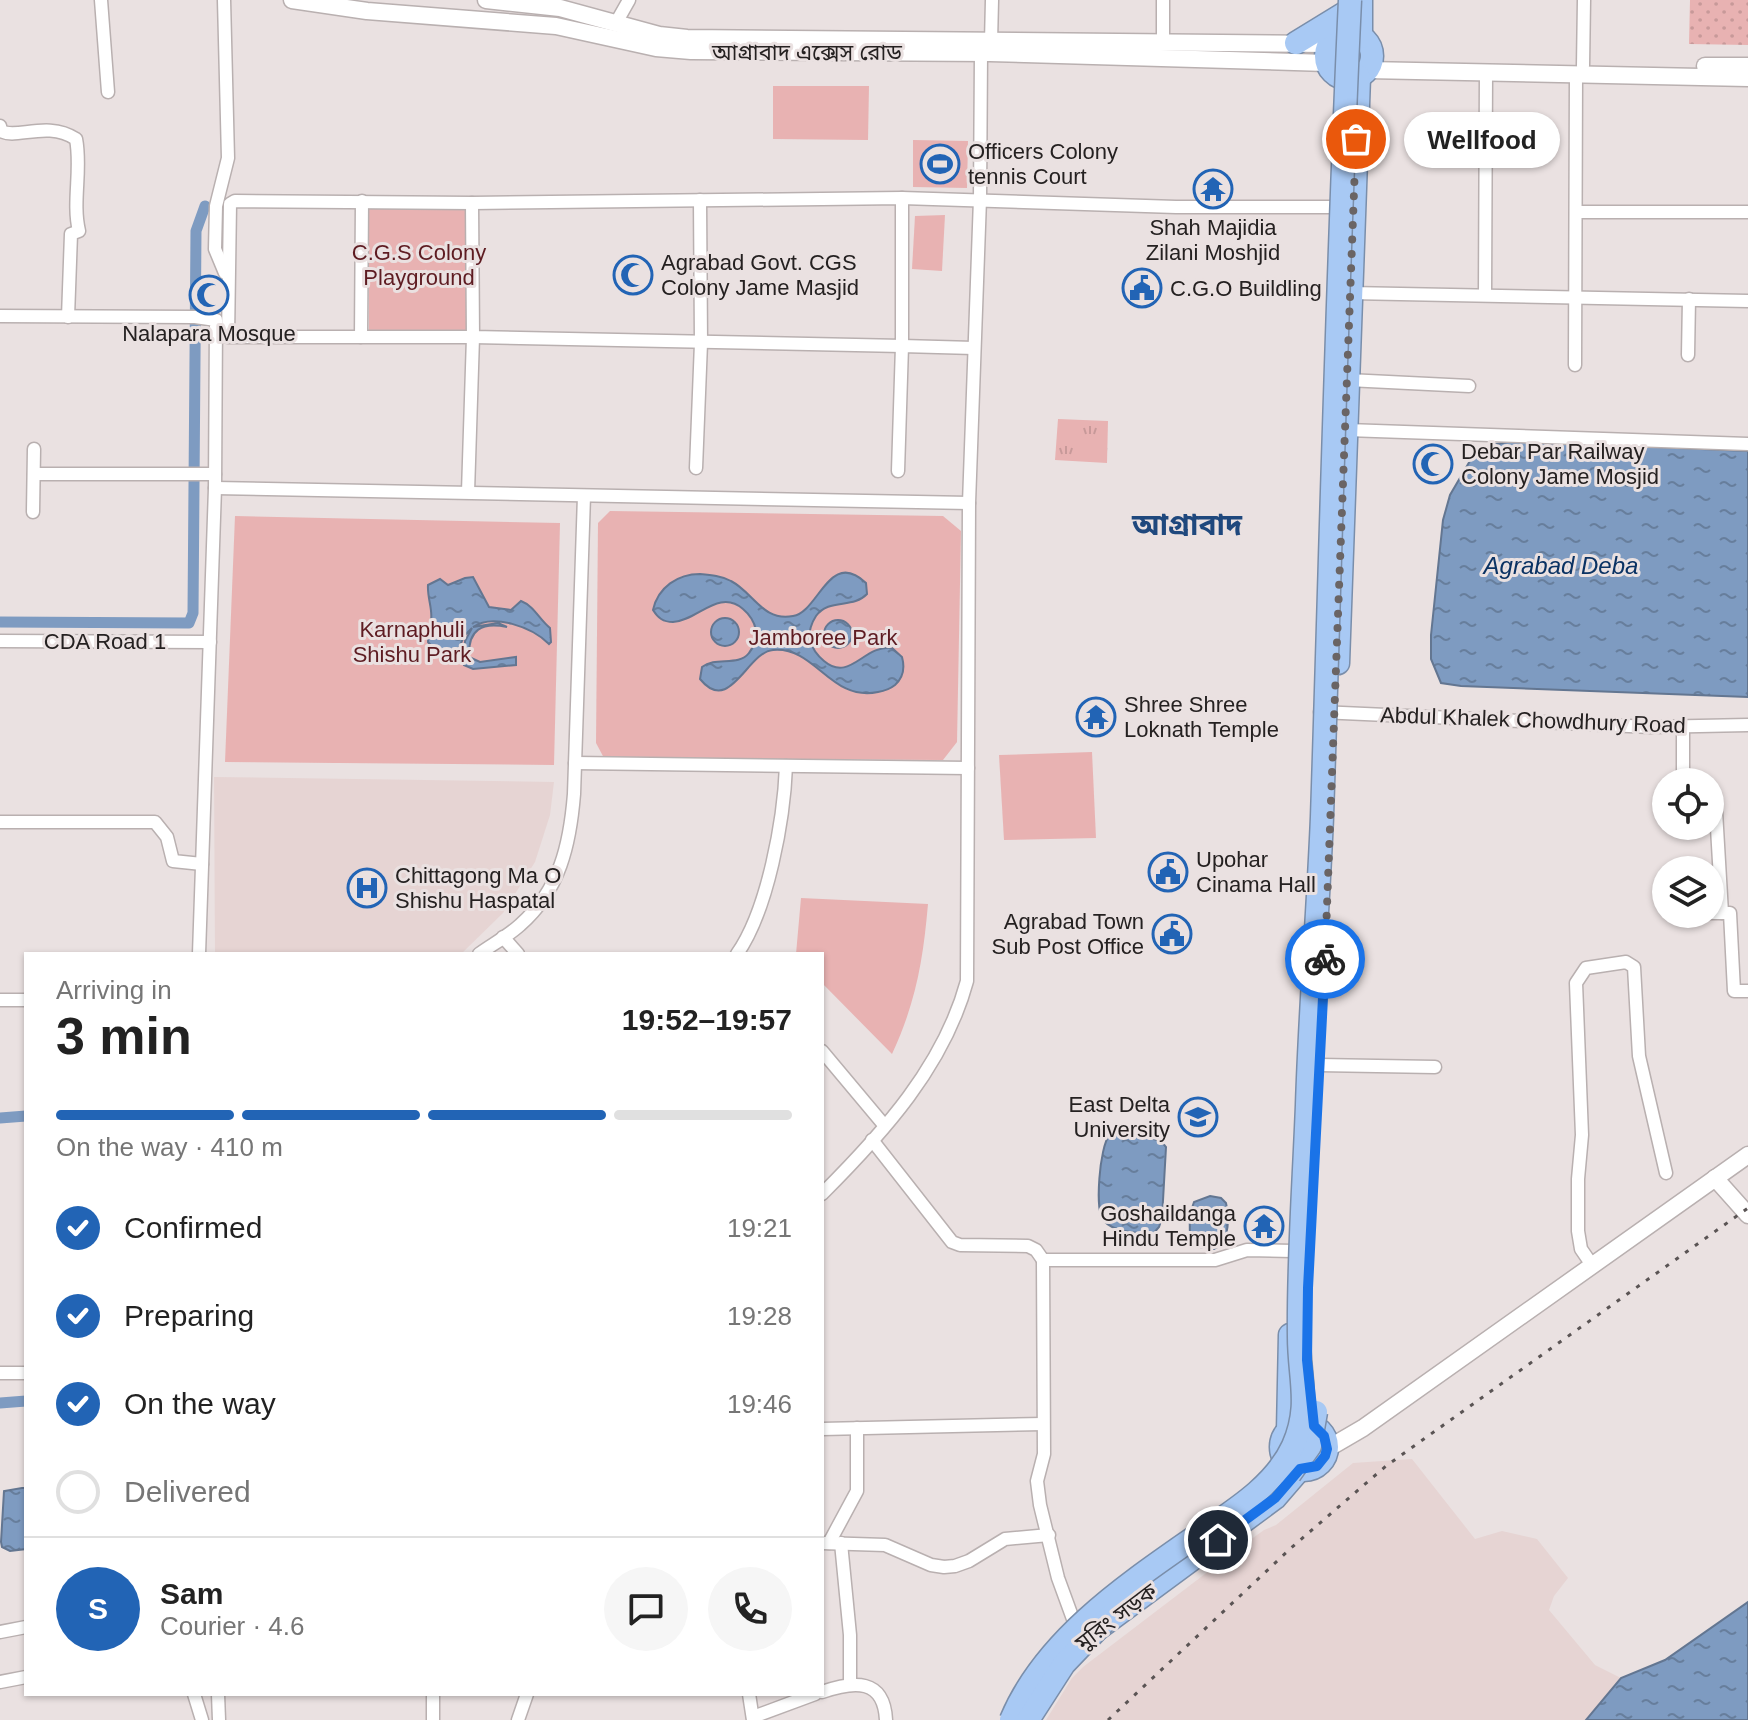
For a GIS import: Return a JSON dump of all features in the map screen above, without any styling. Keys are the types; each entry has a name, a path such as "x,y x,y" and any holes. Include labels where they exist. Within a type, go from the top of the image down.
{"highway":[{"path":"1296,43 1351,36"},
{"path":"1314,1426 1307,1360 1319,1065 1336,207 1351,36"},
{"path":"1288,1430 1301,1424 1314,1426 1324,1436 1327,1449 1317,1466 1300,1469 1291,1466 1282,1455 1281,1441 1288,1430 1293,1251 1347,430 1351,36"},
{"path":"1011,1720 1019,1701 1045,1660 1068,1635 1164,1558 1244,1503 1280,1469 1305,1414 1299,1339 1301,1265 1309,1029 1321,825 1340,212 1351,36"},
{"path":"1028,1720 1064,1664 1111,1615 1273,1493 1301,1462 1310,1446 1317,1407 1312,1359 1311,1283 1336,762 1351,36"},
{"name":"মুরিং সড়ক","path":"1022,1720 1059,1662 1081,1641 1262,1507 1284,1489 1300,1469"}],"main road":[{"name":"আগ্রাবাদ এক্সেস রোড","path":"292,0 367,11 621,30 687,38 986,47 1296,43 1351,36"},
{"name":"আগ্রাবাদ এক্সেস রোড","path":"486,0 560,8 621,30"},
{"name":"আগ্রাবাদ এক্সেস রোড","path":"986,47 1351,36"},
{"path":"1351,36 1579,70 1748,78"},
{"path":"1351,36 1486,72 1748,66"},
{"path":"1327,1449 1363,1428 1748,1155"},
{"path":"1715,1178 1748,1215"}],"street":[{"path":"101,0 108,92"},
{"path":"0,316 214,319 224,314 225,271 215,249 216,206 228,158 224,0"},
{"path":"621,30 629,0"},
{"path":"824,1192 872,1140 935,1059 960,1007 967,981 969,503 986,47 992,0"},
{"path":"1163,0 1163,43"},
{"path":"1575,365 1579,70 1584,0"},
{"path":"1485,295 1486,72"},
{"path":"0,126 6,134 44,129 68,133 76,139 79,231 71,234 68,317"},
{"path":"974,348 473,337 228,337 228,209 235,201 472,203 902,198 1176,207 1336,207"},
{"path":"898,471 902,198"},
{"path":"696,468 701,343 700,200"},
{"path":"361,337 362,201"},
{"path":"468,492 473,337 472,203"},
{"path":"1577,212 1748,212"},
{"path":"1350,293 1748,301"},
{"path":"1688,355 1689,299"},
{"path":"199,952 215,488 214,319"},
{"path":"1348,380 1469,386"},
{"path":"1347,430 1748,444"},
{"path":"33,512 34,449"},
{"path":"34,474 214,474"},
{"path":"215,488 969,503"},
{"path":"482,952 521,924 545,896 565,856 572,825 584,496"},
{"name":"CDA Road 1","path":"0,641 210,642"},
{"name":"Abdul Khalek Chowdhury Road","path":"1327,712 1565,724 1748,725"},
{"path":"1683,727 1683,768"},
{"path":"575,763 968,768"},
{"path":"738,952 762,901 780,817 786,766"},
{"path":"0,822 155,822 167,837 173,861 202,864"},
{"path":"1724,913 1730,913 1734,991 1748,991"},
{"path":"503,937 516,952"},
{"path":"1592,1265 1581,1249 1578,1231 1582,1135 1576,983 1586,968 1626,962 1634,967 1639,1056 1666,1173"},
{"path":"0,1000 24,1000"},
{"path":"824,1053 884,1125"},
{"path":"1319,1065 1435,1067"},
{"path":"872,1140 952,1242 960,1245 1028,1246 1036,1250 1043,1260 1044,1454 1037,1481 1058,1578 1081,1641"},
{"path":"1043,1260 1215,1260 1247,1250 1293,1251"},
{"path":"0,1373 24,1373"},
{"path":"824,1429 1043,1424"},
{"path":"850,1685 850,1635 831,1543 857,1491 857,1428"},
{"path":"831,1543 885,1545 904,1555 944,1567 969,1561 1005,1539 1049,1535"},
{"path":"0,1632 24,1627"},
{"path":"0,1682 24,1677"},
{"path":"824,1692 850,1685 877,1690 883,1698 886,1720"},
{"path":"195,1696 202,1720"},
{"path":"218,1696 219,1720"},
{"path":"433,1696 433,1720"},
{"path":"518,1720 526,1696"},
{"path":"749,1696 753,1719 810,1696"}],"shaded area":[{"name":"Chittagong Ma O Shishu Haspatal","path":"214,777 554,782 550,815 535,862 503,913 463,952 215,952"},
{"path":"1412,1459 1475,1539 1502,1531 1537,1539 1568,1578 1554,1596 1549,1610 1595,1665 1621,1678 1586,1720 1046,1720 1072,1678 1083,1667 1239,1548 1276,1525 1353,1463"}],"green space":[{"path":"1690,0 1748,0 1748,45 1689,44"},
{"path":"773,86 869,86 868,140 773,139"},
{"name":"Officers Colony tennis Court","path":"913,140 968,141 967,188 913,187"},
{"name":"C.G.S Colony Playground","path":"469,197 469,331 369,332 369,198"},
{"path":"945,215 942,271 912,269 915,216"},
{"path":"1058,419 1108,421 1107,463 1055,460"},
{"name":"Jamboree Park","path":"610,511 943,516 961,531 957,742 943,760 604,758 596,743 598,523"},
{"name":"Karnaphuli Shishu Park","path":"235,516 560,523 554,765 225,762"},
{"path":"1092,752 1096,838 1004,840 999,755"},
{"path":"801,898 928,904 917,981 892,1054 824,985 824,952 796,952"}],"water":[{"name":"Agrabad Deba","path":"1513,441 1748,451 1748,697 1441,683 1431,659 1431,635 1443,520 1450,495 1474,454 1492,445"},
{"path":"843,573 853,574 866,583 867,594 861,599 821,611 811,627 812,646 824,661 842,668 873,651 892,648 902,657 902,676 887,690 861,693 835,682 801,656 773,650 764,653 729,687 720,690 711,688 700,679 702,667 744,657 754,645 756,630 745,611 734,603 717,604 673,622 657,615 653,610 656,602 670,583 684,576 700,574 731,581 766,611 783,617 802,612 833,577"},
{"path":"473,577 489,607 511,610 521,601 529,606 550,628 551,642 549,644 523,627 491,621 473,627 498,623 507,627 490,626 478,630 471,640 469,657 480,662 516,657 516,665 473,669 464,665 465,641 472,628 459,648 437,652 428,642 431,616 428,585 440,579 448,585"},
{"path":"725,618 735,622 739,632 735,642 725,646 715,642 711,632 715,622"},
{"path":"838,620 848,624 852,634 848,644 838,648 828,644 824,634 828,624"},
{"path":"1130,1133 1161,1141 1166,1147 1162,1218 1153,1234 1114,1228 1101,1215 1099,1178 1106,1142 1109,1136"},
{"path":"1210,1196 1221,1198 1226,1203 1228,1214 1226,1235 1221,1245 1214,1249 1193,1246 1190,1229 1194,1202"},
{"path":"24,1488 24,1549 10,1551 2,1547 4,1491"},
{"path":"1748,1602 1748,1720 1586,1720 1621,1678 1665,1660"}],"waterway":[{"path":"0,622 189,623 193,613 196,231 205,206"},
{"path":"0,1118 24,1116"},
{"path":"0,1403 24,1401"}],"railway":[{"path":"1108,1720 1291,1548 1386,1466 1748,1208"}],"way so far":[{"path":"1325,959 1356,139"}],"place":[{"name":"Wellfood","path":"1356,139"},
{"name":"Officers Colony tennis Court","path":"940,164"},
{"name":"Shah Majidia Zilani Moshjid","path":"1213,189"},
{"name":"Agrabad Govt. CGS Colony Jame Masjid","path":"633,275"},
{"name":"C.G.O Buildling","path":"1142,288"},
{"name":"Nalapara Mosque","path":"209,295"},
{"name":"Debar Par Railway Colony Jame Mosjid","path":"1433,464"},
{"name":"Shree Shree Loknath Temple","path":"1096,717"},
{"name":"Upohar Cinama Hall","path":"1168,872"},
{"name":"Chittagong Ma O Shishu Haspatal","path":"367,888"},
{"name":"Agrabad Town Sub Post Office","path":"1172,934"},
{"name":"East Delta University","path":"1198,1117"},
{"name":"Goshaildanga Hindu Temple","path":"1264,1226"}],"district":[{"name":"আগ্রাবাদ","path":"1187,524"}],"route":[{"path":"1218,1540 1275,1498 1300,1469 1317,1466 1327,1449 1324,1436 1314,1426 1307,1360 1325,959"}]}
